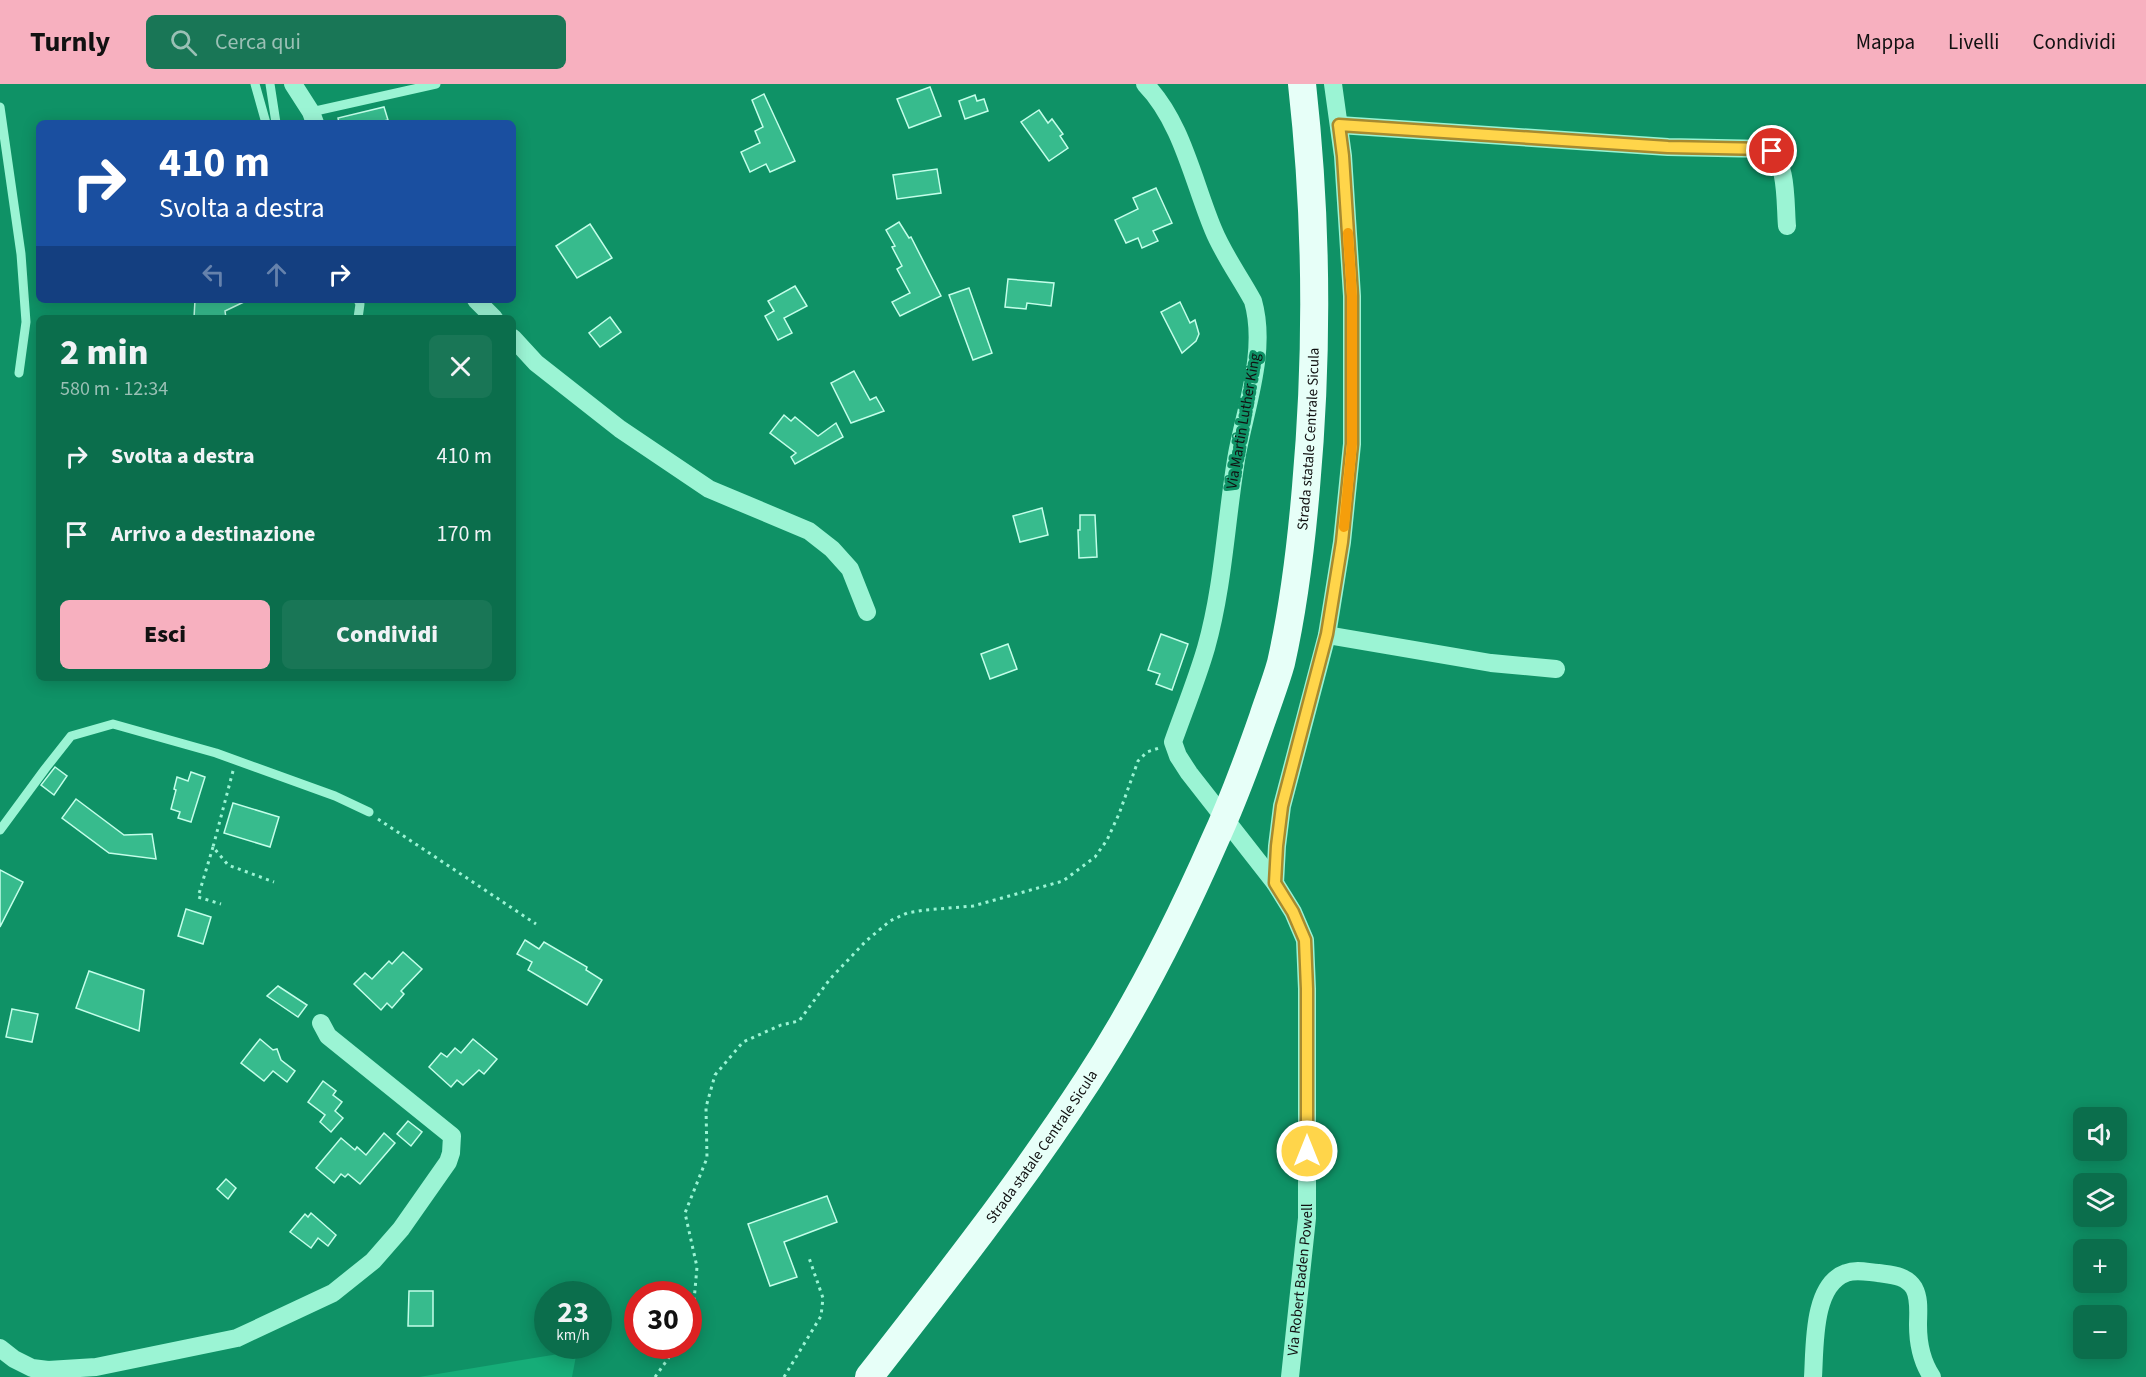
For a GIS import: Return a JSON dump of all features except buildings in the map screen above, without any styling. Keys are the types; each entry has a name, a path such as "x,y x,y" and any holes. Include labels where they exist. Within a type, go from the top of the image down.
{"main road":[{"name":"Strada statale Centrale Sicula","path":"870,1377 964,1256 1043,1148 1090,1077 1142,990 1188,900 1239,787 1280,666 1299,562 1312,420 1315,273 1302,84"}],"street":[{"path":"293,84 313,118"},
{"name":"Via Martin Luther King","path":"1145,84 1172,123 1214,232 1249,293 1257,314 1256,362 1237,454 1227,519 1225,553 1212,621 1206,648 1173,742"},
{"path":"1275,883 1282,806 1327,634 1342,542 1352,444 1352,296 1343,156 1333,84"},
{"path":"1339,125 1668,147 1767,149 1776,154 1781,167 1787,226"},
{"path":"479,303 491,315"},
{"path":"516,342 536,363 620,429 709,489 809,531 832,549 850,569 867,612"},
{"path":"1327,634 1491,663 1556,669"},
{"name":"Via Robert Baden Powell","path":"1173,742 1178,756 1189,773 1275,883 1293,912 1305,940 1307,1218 1290,1377"},
{"path":"0,1348 14,1359 32,1368 48,1370 96,1367 237,1338 333,1293 373,1261 401,1229 448,1162 452,1153 452,1136 328,1036 321,1023"},
{"path":"1813,1377 1819,1309 1823,1295 1829,1284 1837,1277 1861,1271 1904,1278 1912,1285 1918,1303 1919,1341 1922,1357 1932,1377"}],"lane":[{"path":"255,84 265,120"},
{"path":"270,84 276,120"},
{"path":"313,118 436,84"},
{"path":"0,107 21,254 26,322 19,373"},
{"path":"0,830 71,736 113,724 236,760 335,796 369,812"}],"path":[{"path":"696,1281 697,1267 685,1213 707,1158 706,1107 714,1075 743,1042 781,1025 799,1021 830,980 866,941 890,921 907,913 984,904 1063,881 1095,857 1107,840 1138,761 1147,752 1173,742"},
{"path":"221,904 198,897 236,760"},
{"path":"369,812 536,924"},
{"path":"213,847 228,865 274,882"},
{"path":"784,1377 821,1316 823,1298 808,1255"},
{"path":"655,1377 667,1359"}],"green space":[{"path":"534,1358 575,1359 572,1377 419,1377"}],"slow traffic":[{"path":"1344,527 1352,444 1352,296 1348,233"}],"route":[{"path":"1307,1151 1305,940 1293,912 1275,883 1282,806 1327,634 1342,542 1352,444 1352,296 1339,125 1668,147 1767,149 1772,151"}]}
